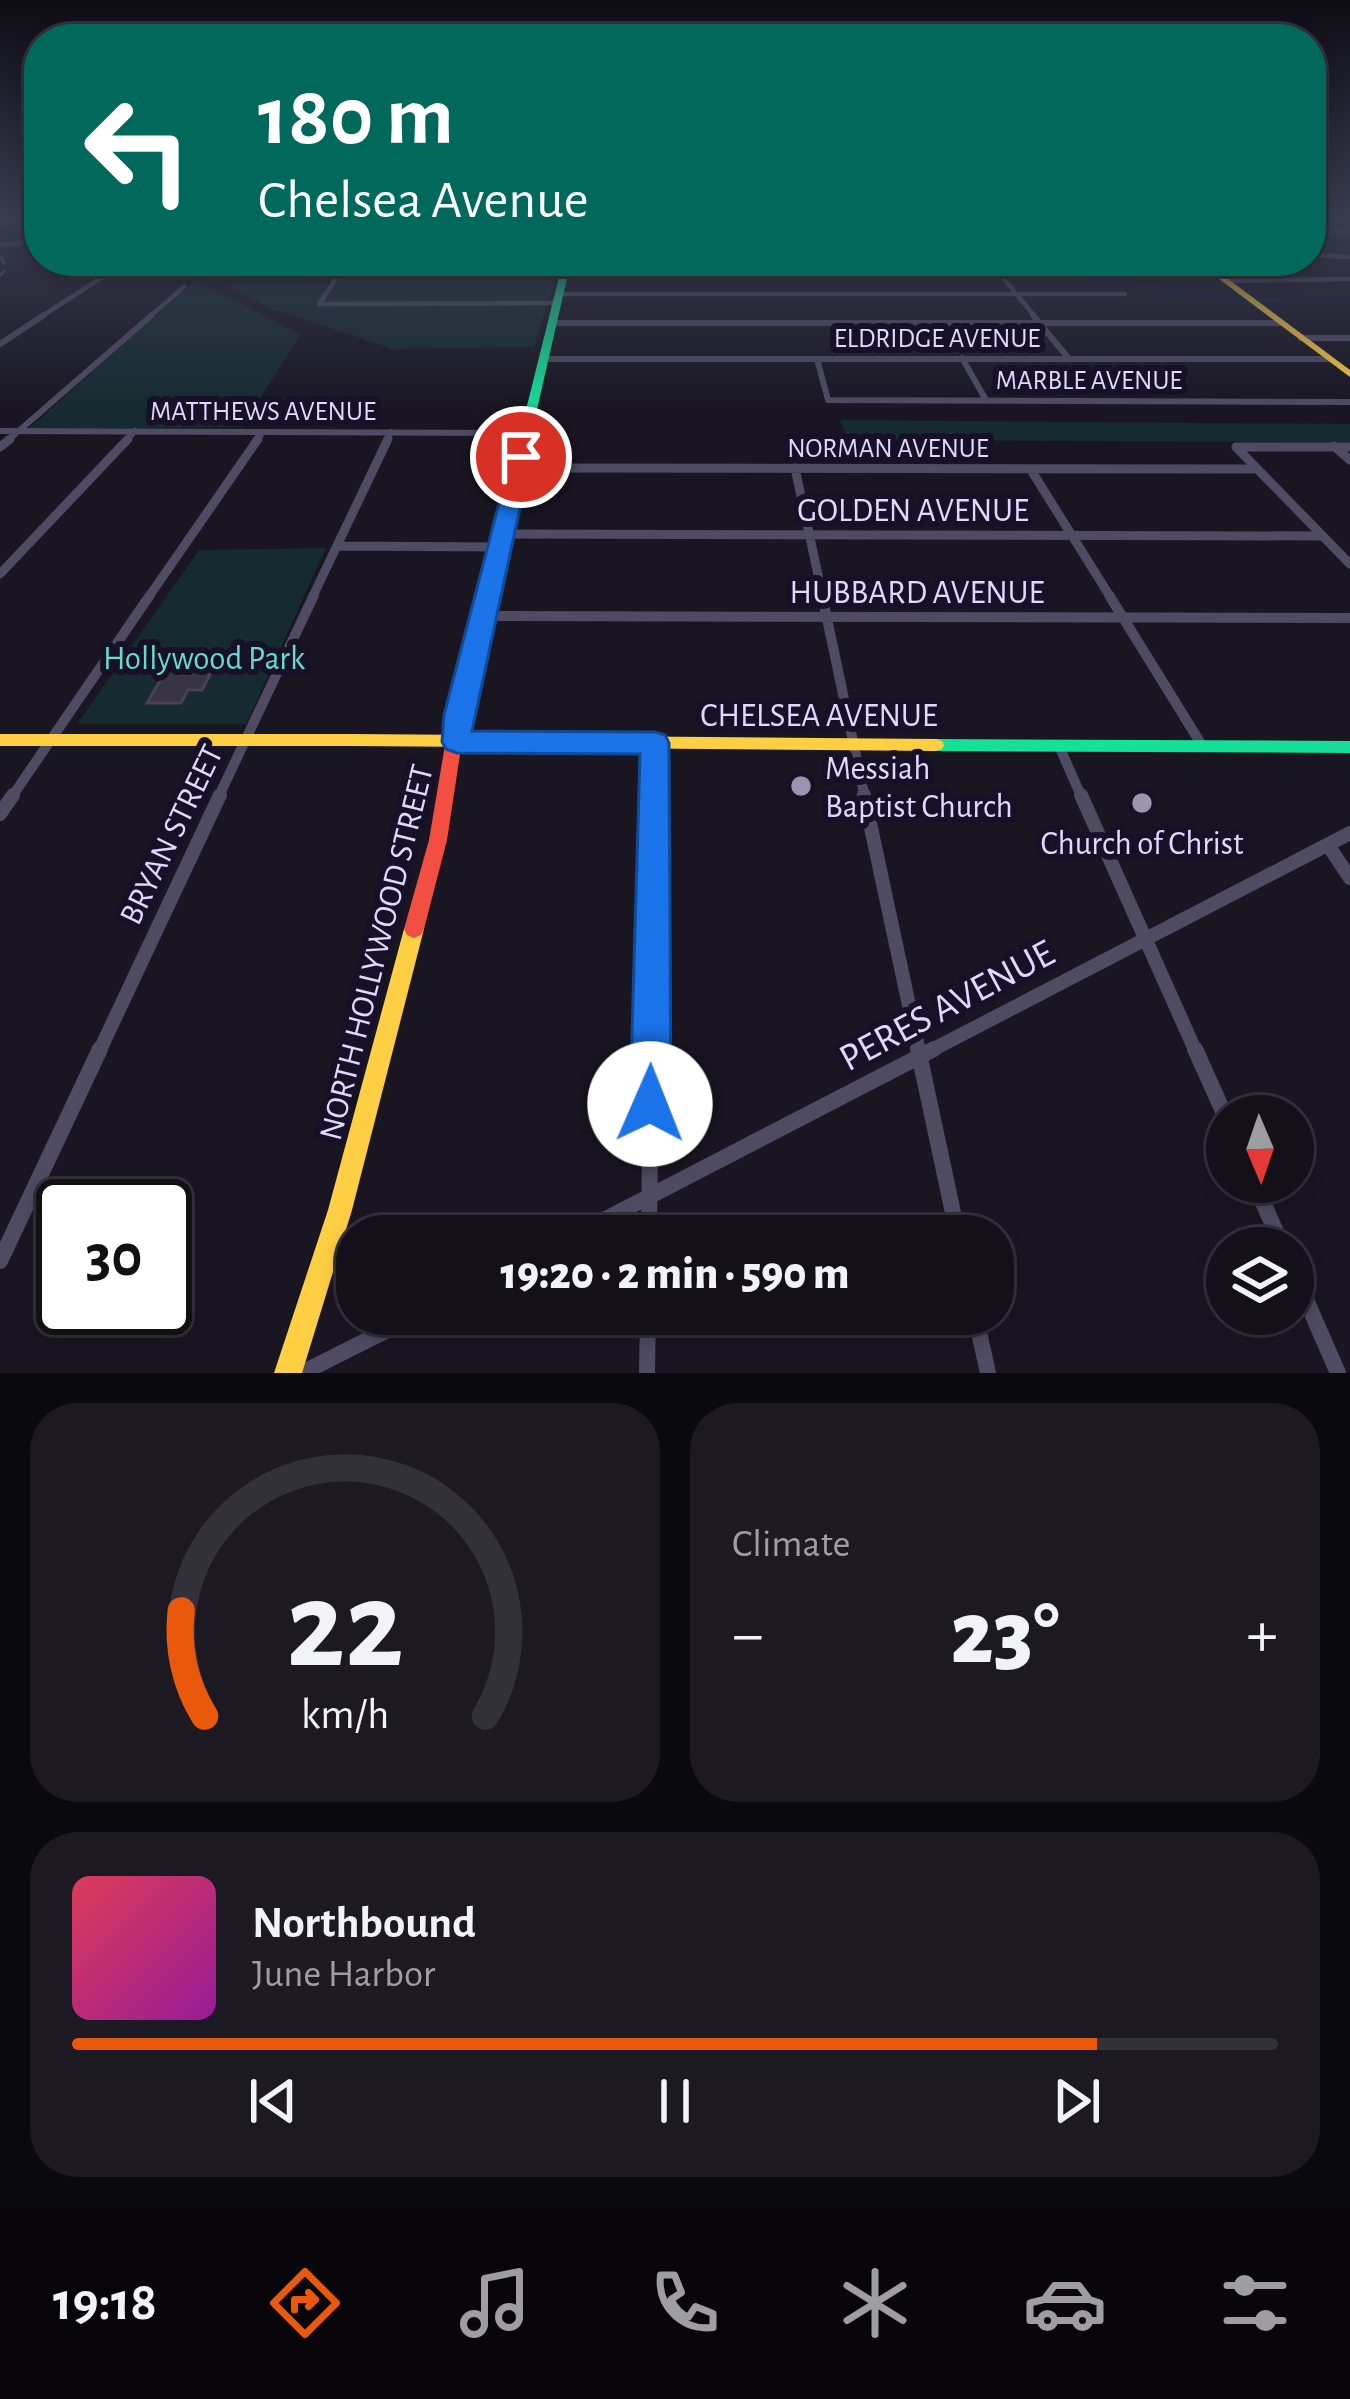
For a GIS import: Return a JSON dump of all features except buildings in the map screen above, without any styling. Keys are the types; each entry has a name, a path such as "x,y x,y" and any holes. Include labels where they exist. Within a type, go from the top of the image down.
{"main road":[{"name":"NORTH HOLLYWOOD STREET","path":"288,1373 352,1166 438,840 458,715 561,284"},
{"path":"1230,284 1350,374"},
{"name":"CHELSEA AVENUE","path":"0,740 250,737 1350,747"}],"street":[{"path":"0,344 92,284"},
{"path":"331,284 318,301 335,305 558,298 1125,294"},
{"path":"1009,284 1069,359"},
{"path":"0,446 184,287"},
{"path":"552,323 1282,323"},
{"path":"1300,338 1350,338"},
{"path":"962,358 986,400"},
{"name":"ELDRIDGE AVENUE","path":"544,359 1329,359"},
{"name":"MARBLE AVENUE","path":"817,359 828,400 1350,402"},
{"name":"MATTHEWS AVENUE","path":"0,431 527,433"},
{"path":"0,574 135,431"},
{"path":"0,814 263,432"},
{"name":"BRYAN STREET","path":"0,1261 391,432"},
{"path":"1334,446 1350,460"},
{"path":"1350,446 1236,447 1350,564"},
{"name":"NORMAN AVENUE","path":"518,468 1257,469"},
{"path":"795,468 953,1215"},
{"path":"1031,470 1203,747"},
{"name":"GOLDEN AVENUE","path":"340,546 809,536 1323,536"},
{"name":"HUBBARD AVENUE","path":"484,616 1350,618"},
{"path":"649,1215 655,743"},
{"path":"1059,746 1216,1095"},
{"name":"PERES AVENUE","path":"615,1215 1350,833"},
{"path":"1328,845 1350,878"},
{"path":"1314,1317 1339,1373"},
{"path":"302,1373 377,1335"},
{"path":"647,1373 648,1335"},
{"path":"980,1335 988,1373"}],"green space":[{"path":"192,284 201,284 301,334 242,427 28,429"},
{"path":"225,284 553,284 534,347 393,349 270,308"},
{"path":"840,420 1350,424 1350,442 848,440"},
{"name":"Hollywood Park","path":"326,548 246,724 77,724 199,550"}],"waterway":[{"path":"1132,284 1246,300"},
{"path":"1256,300 1350,301"}],"traffic: fast":[{"path":"517,470 561,284"},
{"path":"936,745 1350,747"}],"traffic: slow":[{"path":"1230,284 1350,374"},
{"path":"0,740 936,745"},
{"path":"288,1373 340,1210 414,929"}],"traffic: jam":[{"path":"414,929 438,840 458,715 517,470"}],"place":[{"name":"Messiah Baptist Church","path":"801,786"},
{"name":"Church of Christ","path":"1142,803"}],"route":[{"path":"521,457 458,715 457,742 655,743 650,1104"}]}
